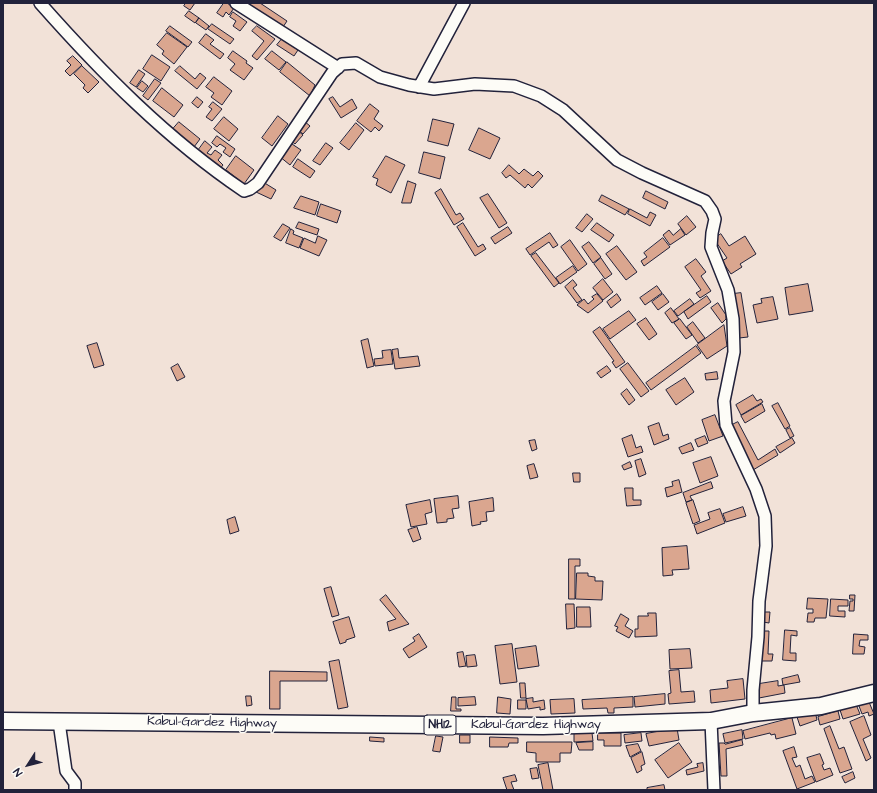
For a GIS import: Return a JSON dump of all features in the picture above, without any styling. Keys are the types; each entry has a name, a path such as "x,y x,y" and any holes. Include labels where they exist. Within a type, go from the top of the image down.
{"highway":[{"name":"Kabul-Gardez Highway","path":"3,721 543,726 712,721 753,714 821,706 874,693"}],"street":[{"path":"40,3 92,61 140,108 203,161 244,191 250,189 258,183 306,109 332,73 342,64 356,63 380,77 434,89 475,84 514,86 541,96 564,110 617,160 705,201 712,211 715,219 711,247 728,290 734,326 734,352 724,401 726,425 756,489 765,516 766,546 759,601 758,637 753,690 753,714"},
{"path":"419,86 464,3"},
{"path":"241,4 338,68"},
{"path":"712,721 714,790"},
{"path":"59,722 66,771 75,783 75,790"}],"building":[{"path":"186,3 195,3 190,10 184,6"},
{"path":"224,3 227,3 234,8 229,15 226,12 223,17 217,13"},
{"path":"248,3 260,3 287,21 283,27"},
{"path":"189,11 199,18 195,23 185,16"},
{"path":"233,12 247,22 240,31 233,26 236,21 230,17"},
{"path":"199,18 209,26 206,30 196,23"},
{"path":"212,24 234,39 230,44 208,29"},
{"path":"170,26 192,42 188,47 166,31"},
{"path":"257,26 275,39 257,60 252,56 264,41 252,31"},
{"path":"167,33 187,47 174,64 162,54 164,51 157,45"},
{"path":"206,34 214,40 210,44 224,54 220,59 199,43"},
{"path":"282,39 298,50 294,56 277,45"},
{"path":"233,51 247,61 246,63 253,68 244,80 230,70 235,64 228,58"},
{"path":"272,51 286,62 279,70 265,59"},
{"path":"152,55 170,67 161,81 143,69"},
{"path":"73,56 82,65 70,76 65,71 71,65 67,61"},
{"path":"287,62 315,85 310,96 280,72"},
{"path":"82,66 99,82 88,93 83,88 85,85 74,74"},
{"path":"180,66 195,79 200,73 206,78 197,89 175,71"},
{"path":"139,70 145,74 136,87 130,83"},
{"path":"214,77 232,91 222,105 211,97 214,93 206,87"},
{"path":"155,79 161,83 148,100 143,96"},
{"path":"142,81 148,86 143,92 137,88"},
{"path":"162,88 183,105 174,117 153,101"},
{"path":"197,97 203,102 198,108 192,103"},
{"path":"333,97 340,107 352,99 357,108 341,118 329,99"},
{"path":"213,102 222,109 212,121 206,117 212,109 209,107"},
{"path":"370,104 379,111 374,119 383,126 379,131 375,127 371,132 357,121"},
{"path":"278,116 288,124 272,146 262,138"},
{"path":"224,117 238,129 229,141 214,129"},
{"path":"433,119 454,124 448,146 428,141"},
{"path":"304,121 310,126 303,134 297,129"},
{"path":"179,122 200,139 194,147 173,129"},
{"path":"356,123 364,130 349,150 340,143"},
{"path":"479,128 500,138 490,159 469,150"},
{"path":"297,130 303,135 295,144 290,140"},
{"path":"217,136 235,149 230,157 223,152 226,148 220,144 217,147 212,143"},
{"path":"205,141 212,147 207,153 211,155 215,150 222,155 218,160 223,165 219,170 197,152"},
{"path":"289,142 301,150 290,165 279,156"},
{"path":"326,143 333,148 320,165 313,161"},
{"path":"424,152 445,157 440,179 419,173"},
{"path":"236,156 254,170 244,184 226,170"},
{"path":"386,156 405,165 391,193 376,185 378,179 373,177"},
{"path":"298,159 315,171 310,178 293,167"},
{"path":"509,165 519,174 524,169 533,176 538,171 543,176 532,188 528,184 525,188 510,175 506,178 502,173"},
{"path":"408,181 416,184 411,203 402,203"},
{"path":"263,182 276,190 271,199 256,192"},
{"path":"441,189 456,215 460,213 464,219 454,225 435,193"},
{"path":"646,191 668,202 665,209 643,198"},
{"path":"488,194 507,223 499,228 480,198"},
{"path":"602,195 629,209 625,215 599,201"},
{"path":"301,196 319,202 315,215 294,208"},
{"path":"321,204 341,211 337,223 317,216"},
{"path":"630,209 647,218 650,212 656,215 650,226 628,214"},
{"path":"587,214 593,219 582,232 576,228"},
{"path":"687,216 696,227 686,235 678,224"},
{"path":"299,222 319,229 317,235 296,228"},
{"path":"463,223 478,247 483,244 486,249 475,256 457,227"},
{"path":"597,223 614,235 609,242 591,230"},
{"path":"283,224 290,228 281,241 274,237"},
{"path":"508,227 512,233 495,244 491,238"},
{"path":"291,229 294,231 293,234 303,238 299,248 286,243"},
{"path":"681,229 685,235 670,245 663,235 669,230 673,235"},
{"path":"550,233 558,245 553,248 549,242 530,255 526,249"},
{"path":"721,234 729,246 745,236 756,254 740,264 742,267 731,274 722,261 727,258 714,239"},
{"path":"318,236 327,240 319,256 300,248 304,238 315,243"},
{"path":"663,238 670,247 644,266 641,261 647,257 644,253"},
{"path":"570,240 587,264 578,271 561,247"},
{"path":"589,242 601,257 593,263 582,247"},
{"path":"617,246 637,272 626,280 606,254"},
{"path":"536,253 559,283 554,287 531,256"},
{"path":"601,258 612,274 605,279 594,264"},
{"path":"696,259 706,272 701,276 711,291 700,298 696,293 701,290 685,267"},
{"path":"573,266 577,272 560,284 556,278"},
{"path":"603,279 613,292 603,300 593,288"},
{"path":"573,280 577,285 573,288 582,300 577,303 565,287"},
{"path":"808,284 813,311 789,315 785,288"},
{"path":"657,286 662,293 645,305 640,298"},
{"path":"741,293 748,337 739,338 733,294"},
{"path":"597,294 603,301 588,313 577,305 584,299 588,304 594,299 592,297"},
{"path":"617,294 621,300 611,308 607,302"},
{"path":"663,294 669,302 658,310 652,302"},
{"path":"707,296 711,302 688,319 684,312"},
{"path":"773,297 778,319 757,323 753,305 762,303 761,299"},
{"path":"690,299 694,304 678,316 674,311"},
{"path":"718,303 726,315 726,319 722,323 711,308"},
{"path":"671,308 679,319 672,323 665,313"},
{"path":"629,311 636,320 610,339 603,329"},
{"path":"646,318 657,334 649,340 637,324"},
{"path":"680,319 692,335 686,339 674,323"},
{"path":"693,322 705,338 698,343 687,327"},
{"path":"724,325 727,346 707,359 697,345"},
{"path":"600,327 625,362 616,368 612,362 614,361 593,332"},
{"path":"368,339 374,366 367,368 361,341"},
{"path":"97,343 104,365 94,368 87,346"},
{"path":"696,346 701,353 651,390 646,383"},
{"path":"398,349 399,358 418,356 420,366 395,369 392,350"},
{"path":"391,350 393,364 375,366 374,359 383,358 382,351"},
{"path":"628,363 649,391 641,397 620,369"},
{"path":"178,364 185,377 177,381 171,368"},
{"path":"607,366 611,371 601,378 597,373"},
{"path":"717,372 718,379 706,380 705,374"},
{"path":"685,378 694,392 676,405 666,390"},
{"path":"627,389 635,400 629,405 621,394"},
{"path":"753,395 757,401 761,399 763,402 741,415 736,405"},
{"path":"778,403 790,426 785,429 772,406"},
{"path":"762,404 765,411 745,423 741,416"},
{"path":"715,415 723,436 709,441 702,420"},
{"path":"738,422 758,460 775,449 778,455 753,470 730,426"},
{"path":"659,423 663,436 668,434 669,439 654,445 648,427"},
{"path":"790,428 794,436 790,438 786,430"},
{"path":"632,435 636,448 641,446 643,452 628,457 622,439"},
{"path":"705,436 708,443 698,447 695,440"},
{"path":"792,438 795,443 780,453 776,447"},
{"path":"535,440 537,449 532,451 529,441"},
{"path":"691,443 694,450 682,454 679,448"},
{"path":"711,457 718,476 700,483 693,463"},
{"path":"641,459 646,474 639,477 635,461"},
{"path":"630,462 632,467 624,470 622,466"},
{"path":"534,464 538,477 530,479 527,466"},
{"path":"573,473 580,473 580,482 574,482"},
{"path":"679,480 682,492 667,497 665,488 673,486 672,482"},
{"path":"711,482 713,488 690,496 692,500 686,502 683,493"},
{"path":"625,488 633,488 633,500 641,500 641,505 627,506"},
{"path":"458,496 459,508 452,509 454,518 447,519 447,522 437,523 434,499"},
{"path":"493,498 494,511 486,512 487,521 480,522 481,524 472,526 469,502"},
{"path":"430,500 432,512 425,514 427,524 411,527 406,505"},
{"path":"693,500 700,521 693,524 686,503"},
{"path":"743,507 746,516 726,522 723,514"},
{"path":"720,509 725,523 697,534 694,525 710,519 708,513"},
{"path":"235,517 239,531 230,534 227,520"},
{"path":"417,527 421,539 413,542 408,530"},
{"path":"687,546 689,569 672,570 673,575 663,576 662,548"},
{"path":"569,559 580,559 580,566 575,566 575,599 569,599"},
{"path":"577,573 588,573 588,576 595,577 595,581 603,581 602,600 576,599"},
{"path":"331,587 339,615 332,617 324,589"},
{"path":"386,595 409,624 389,631 387,622 396,619 380,600"},
{"path":"850,595 855,595 854,611 849,611 850,601 853,601 853,599 850,599"},
{"path":"808,598 828,599 826,618 815,618 814,622 807,622 808,613 813,613 813,609 807,609"},
{"path":"831,599 848,600 848,606 838,606 838,611 845,611 845,617 830,616"},
{"path":"566,604 574,604 575,628 567,629"},
{"path":"577,607 590,607 591,627 577,627"},
{"path":"764,612 770,612 769,623 763,622"},
{"path":"648,613 656,613 657,636 635,637 635,629 638,629 638,616 648,616"},
{"path":"621,614 629,619 625,626 633,631 629,638 616,631 618,627 615,626"},
{"path":"349,617 355,637 340,644 333,622"},
{"path":"785,630 797,631 797,636 791,635 790,653 796,653 796,661 783,660"},
{"path":"761,631 769,631 768,654 773,654 772,661 760,661"},
{"path":"419,634 427,647 409,658 403,649 415,641 413,638"},
{"path":"854,634 868,635 868,640 860,640 859,646 865,647 864,654 853,654"},
{"path":"512,644 517,682 500,684 495,646"},
{"path":"536,646 539,666 518,669 515,649"},
{"path":"690,649 692,668 670,669 669,650"},
{"path":"463,652 466,666 459,667 457,653"},
{"path":"475,655 477,666 467,667 466,656"},
{"path":"339,660 348,707 338,709 329,662"},
{"path":"679,670 681,692 694,691 695,702 669,704 668,694 671,693 669,671"},
{"path":"270,671 327,672 327,681 280,681 280,709 270,709"},
{"path":"798,675 800,682 783,685 782,679"},
{"path":"743,679 745,699 711,703 710,690 728,688 727,681"},
{"path":"778,681 778,686 784,685 785,693 759,698 759,684"},
{"path":"520,683 525,683 526,698 521,698"},
{"path":"665,694 665,704 635,707 634,697"},
{"path":"246,696 251,696 252,705 247,706"},
{"path":"452,697 456,697 456,709 461,709 461,711 451,711"},
{"path":"475,697 476,705 458,706 458,698"},
{"path":"498,697 511,699 510,714 497,713"},
{"path":"633,697 633,707 614,708 614,713 608,713 607,708 583,709 582,700"},
{"path":"533,698 533,702 544,700 545,709 540,710 540,707 528,709 526,699"},
{"path":"574,699 575,713 551,714 550,700"},
{"path":"518,700 526,700 526,709 518,709"},
{"path":"855,702 860,714 843,719 840,710 848,708 846,704"},
{"path":"869,702 874,714 869,716 868,712 862,714 859,706"},
{"path":"815,711 817,720 800,726 797,717"},
{"path":"838,711 840,719 820,725 818,717"},
{"path":"864,716 871,735 863,739 871,758 866,761 850,722"},
{"path":"792,718 796,734 776,739 775,734 771,735 770,733 745,739 743,731"},
{"path":"830,726 839,749 844,747 852,769 840,773 824,729"},
{"path":"677,728 679,740 649,746 646,734"},
{"path":"742,730 743,739 725,743 723,734"},
{"path":"592,733 593,741 574,742 574,734"},
{"path":"598,733 621,733 621,746 604,746 604,740 598,740"},
{"path":"641,733 642,741 625,743 624,735"},
{"path":"460,735 470,735 470,743 460,743"},
{"path":"436,736 443,737 440,752 433,751"},
{"path":"370,737 384,738 384,742 370,741"},
{"path":"490,737 518,738 518,743 509,743 508,747 490,747"},
{"path":"742,740 743,745 726,749 727,776 721,776 719,743 725,744"},
{"path":"527,742 572,742 571,753 560,753 560,762 536,762 536,753 527,752"},
{"path":"593,742 593,750 579,750 576,743"},
{"path":"679,743 692,762 668,778 655,760"},
{"path":"638,744 641,751 630,757 626,746"},
{"path":"794,747 797,757 792,758 796,767 800,765 805,779 812,776 815,782 797,789 783,751"},
{"path":"642,752 645,764 641,766 642,770 637,773 631,758"},
{"path":"820,754 824,764 822,765 824,770 830,768 833,775 816,782 807,758"},
{"path":"548,763 553,790 543,790 538,765"},
{"path":"703,763 704,771 687,775 686,770 698,767 697,764"},
{"path":"537,768 539,778 532,779 530,769"},
{"path":"853,772 855,778 845,783 842,777"},
{"path":"515,775 517,781 511,782 514,790 507,790 503,778"},
{"path":"664,785 665,790 647,790 647,788"}]}
